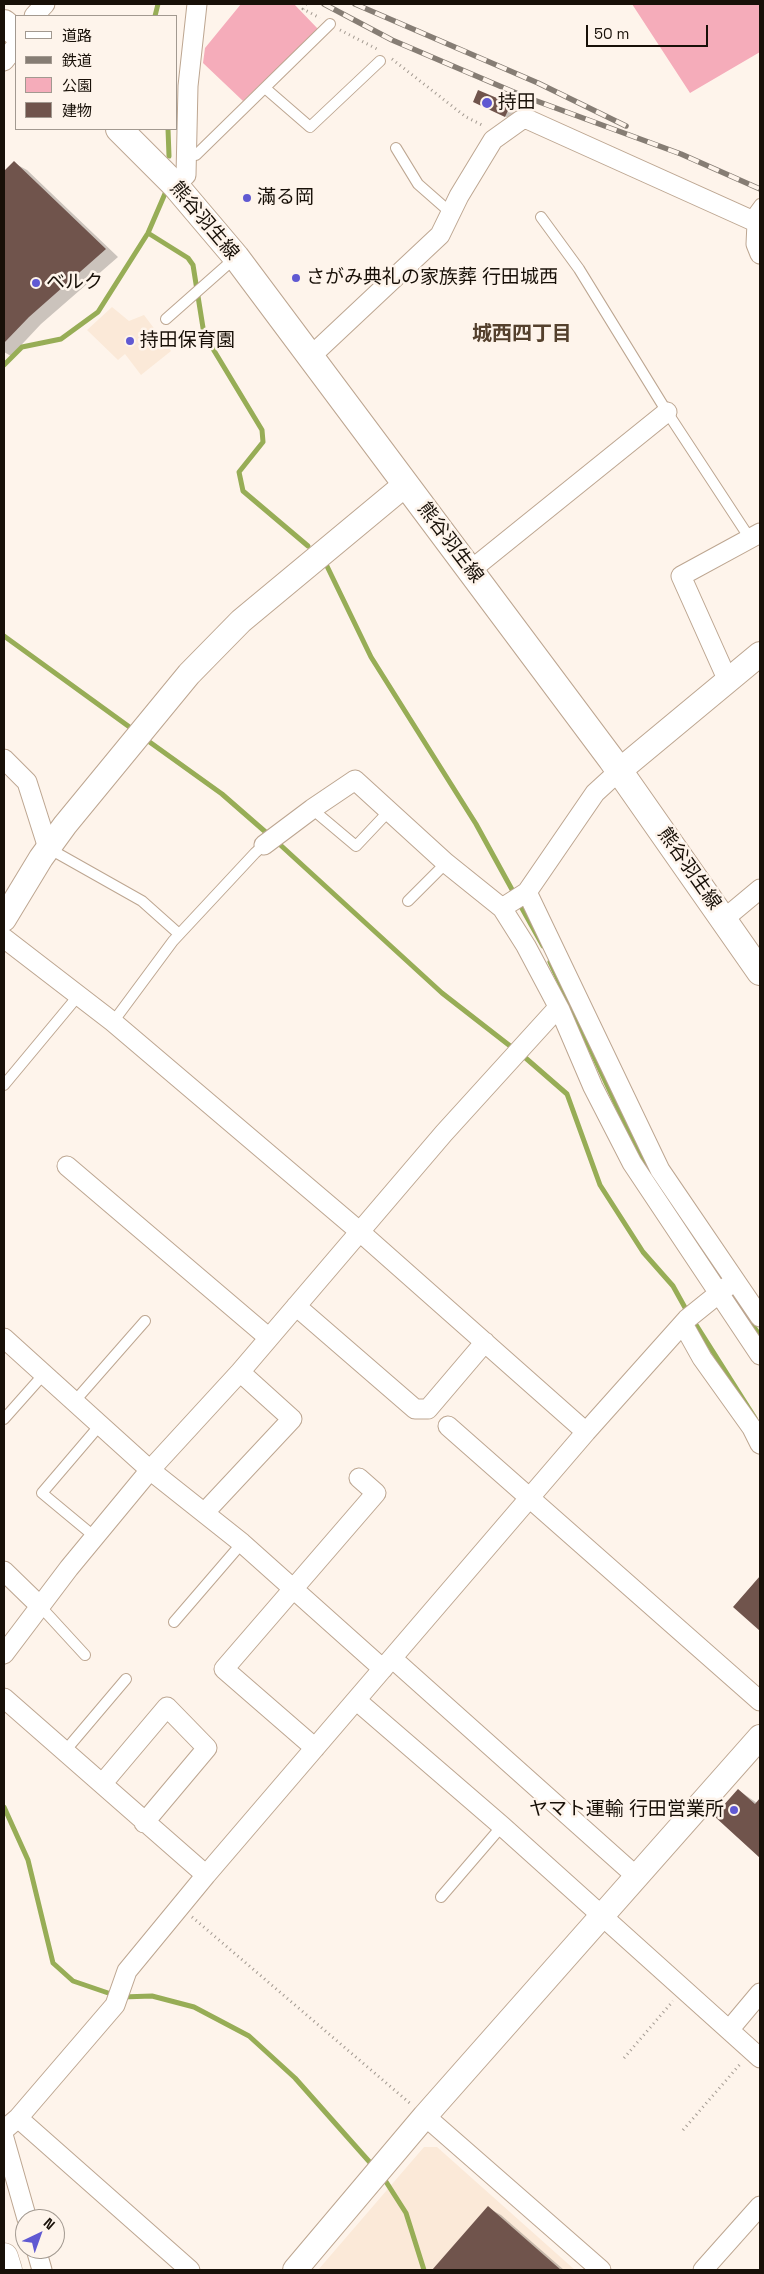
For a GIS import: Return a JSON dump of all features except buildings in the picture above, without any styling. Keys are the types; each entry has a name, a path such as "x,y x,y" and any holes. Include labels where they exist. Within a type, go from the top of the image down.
{"highway":[{"path":"4,2257 8,2270"}],"main road":[{"path":"4,23 15,32"},
{"name":"熊谷羽生線","path":"121,130 176,185 236,257 619,770 760,972"}],"street":[{"path":"35,15 45,4"},
{"path":"176,185 186,175 188,86 197,4"},
{"path":"4,61 15,47"},
{"path":"310,356 440,235 450,213 493,140 521,120 527,119 707,198 756,222 756,244 760,254"},
{"path":"471,570 667,412"},
{"path":"4,919 48,848 189,674 241,621 406,484"},
{"path":"728,680 681,576 755,535"},
{"path":"760,654 600,787 516,900 526,946 560,1010 594,1087 632,1163 727,1286 760,1317"},
{"path":"4,759 27,782 48,848"},
{"path":"264,845 355,780 446,863 516,900 660,1170 727,1286 760,1355"},
{"path":"724,919 760,890"},
{"path":"4,938 113,1022 359,1231 586,1432"},
{"path":"4,1654 95,1536 150,1470 240,1372 444,1133 554,1012 560,1010"},
{"path":"67,1166 268,1338"},
{"path":"4,2130 18,2118 115,2005 127,1971 356,1700 586,1432 688,1319 727,1286"},
{"path":"296,1306 415,1409 428,1409 485,1342"},
{"path":"688,1319 702,1358 752,1428 760,1444"},
{"path":"4,1338 150,1470 205,1512 292,1588 388,1664 637,1877"},
{"path":"205,1512 292,1418 240,1372"},
{"path":"448,1426 760,1701"},
{"path":"315,1748 224,1669 376,1493 359,1478"},
{"path":"4,1572 40,1606"},
{"path":"4,1698 206,1876"},
{"path":"356,1700 502,1826 602,1918 756,2054"},
{"path":"102,1784 167,1707 207,1748 144,1822"},
{"path":"295,2270 425,2116 760,1737"},
{"path":"728,2030 760,1994"},
{"path":"425,2116 601,2270"},
{"path":"18,2118 190,2270"},
{"path":"4,2138 24,2209"},
{"path":"703,2270 760,2206"}],"lane":[{"path":"187,154 196,155 330,24"},
{"path":"265,88 310,127 382,56"},
{"path":"396,148 418,184 450,213"},
{"path":"756,222 760,204"},
{"path":"540,217 579,269 667,412 755,535"},
{"path":"166,320 236,257"},
{"path":"312,809 356,846 389,811"},
{"path":"113,1022 179,934 264,845"},
{"path":"48,848 142,901 179,934"},
{"path":"408,901 446,863"},
{"path":"4,1085 78,996"},
{"path":"74,1402 145,1321"},
{"path":"4,1419 44,1374"},
{"path":"95,1536 42,1493 100,1425"},
{"path":"174,1622 242,1543"},
{"path":"40,1606 85,1655"},
{"path":"65,1751 126,1679"},
{"path":"440,1897 502,1826"}],"path":[{"path":"306,4 304,8 382,56 466,117 501,134"},
{"path":"180,1907 425,2116"},
{"path":"624,2058 683,1990"},
{"path":"684,2130 756,2054"}],"shaded area":[{"name":"持田保育園","path":"112,307 129,321 144,315 171,351 141,375 125,354 118,360 87,330"},
{"path":"424,2147 437,2147 575,2270 318,2270"}],"green space":[{"path":"241,4 294,4 318,29 243,101 203,63 205,48"},
{"path":"632,4 760,4 760,52 690,93"}],"waterway":[{"path":"155,15 158,4"},
{"path":"168,130 169,156"},
{"path":"4,365 22,347 61,339 98,312 148,233 167,189"},
{"path":"148,233 188,258 193,265 204,334 262,430 263,442 239,472 243,491 308,546"},
{"path":"324,560 371,657 476,824 515,895"},
{"path":"4,636 135,731"},
{"path":"144,738 222,794 269,835"},
{"path":"276,841 442,993 514,1049"},
{"path":"519,903 543,946"},
{"path":"550,962 640,1156 654,1177"},
{"path":"521,1054 567,1094 600,1185 643,1252 673,1286 688,1313"},
{"path":"676,1209 725,1283"},
{"path":"730,1291 760,1336"},
{"path":"693,1320 755,1418"},
{"path":"4,1807 28,1860 53,1963 73,1981 114,1995"},
{"path":"122,1997 152,1996 194,2007 249,2036 295,2078 374,2167"},
{"path":"383,2177 406,2213 424,2270"}],"railway":[{"path":"324,4 392,40 523,96 681,154 760,189"},
{"path":"355,4 538,83 626,126"}],"place":[{"name":"持田","path":"487,103"},
{"name":"滿る岡","path":"247,198"},
{"name":"さがみ典礼の家族葬 行田城西","path":"296,278"},
{"name":"ベルク","path":"36,283"},
{"name":"持田保育園","path":"130,341"},
{"name":"ヤマト運輸 行田営業所","path":"734,1810"}],"district":[{"name":"城西四丁目","path":"522,335"}]}
